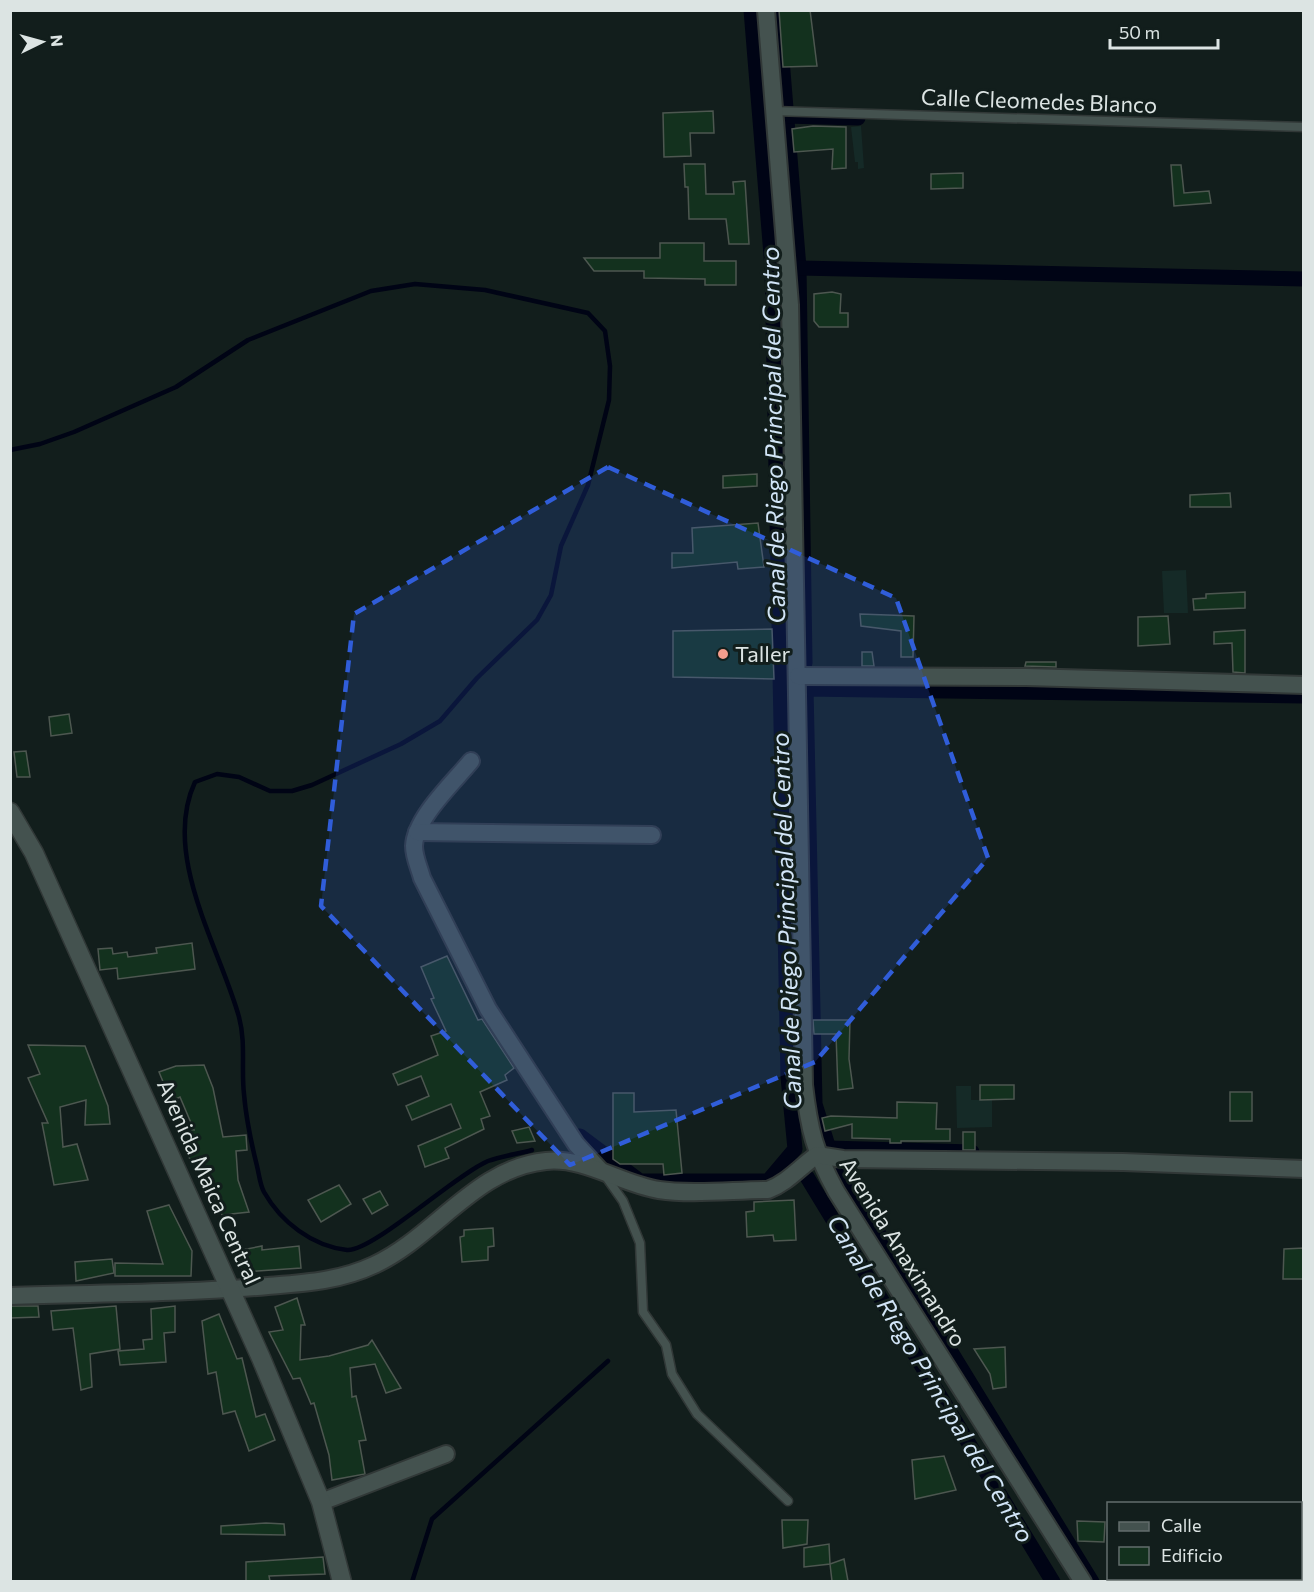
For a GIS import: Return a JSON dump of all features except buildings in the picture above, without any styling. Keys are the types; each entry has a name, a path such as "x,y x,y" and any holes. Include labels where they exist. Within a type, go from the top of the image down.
{"street":[{"name":"Avenida Anaximandro","path":"766,10 790,305 804,1085 808,1121 817,1155 836,1191 1083,1581"},
{"path":"798,676 1026,677 1304,685"},
{"path":"471,761 425,818 417,832 416,858 422,878 468,972 519,1059 576,1144 603,1173"},
{"name":"Avenida Maica Central","path":"10,812 34,853 232,1290 321,1502 342,1581"},
{"path":"417,832 652,835"},
{"path":"10,1296 232,1290 337,1279 375,1265 417,1238 462,1199 495,1178 544,1161 567,1160 638,1186 662,1191 768,1190 783,1185 795,1170 817,1155 843,1159 1123,1162 1304,1169"},
{"path":"321,1502 446,1454"}],"lane":[{"name":"Calle Cleomedes Blanco","path":"773,111 1304,127"},
{"path":"603,1173 623,1201 640,1243 643,1312 666,1345 672,1374 697,1414 788,1500"}],"highlighted area":[{"path":"608,467 896,598 988,858 815,1062 570,1165 321,906 354,614"}],"shaded area":[{"path":"861,126 864,168 858,169 858,162 855,162 851,127"},
{"path":"1186,570 1188,613 1164,613 1162,571"},
{"path":"956,1086 971,1086 971,1100 992,1100 992,1127 957,1128"}],"waterway":[{"name":"Canal de Riego Principal del Centro","path":"580,1136 640,1181 768,1181 795,1149 788,1077 772,267 751,10"},
{"path":"778,10 799,268 805,663"},
{"path":"786,116 858,118"},
{"path":"799,268 1304,279"},
{"path":"10,450 40,444 74,432 176,387 248,340 371,291 415,284 485,290 588,313 605,331 610,366 609,400 588,485 561,546 551,595 537,620 477,678 440,721 401,744 312,785 292,791 270,791 239,777 217,774 195,782 186,810 185,840 189,870 197,901 239,1017 243,1046 245,1103 261,1183 264,1192 279,1213 310,1238 334,1248 347,1250 375,1239 473,1169 493,1159 532,1150"},
{"path":"829,1149 815,1104 806,689 1304,696"},
{"path":"828,1148 972,1152"},
{"path":"839,1169 1092,1582"},
{"name":"Canal de Riego Principal del Centro","path":"807,1177 1053,1582"},
{"path":"412,1582 432,1519 608,1361"}],"place":[{"name":"Taller","path":"723,654"}]}
